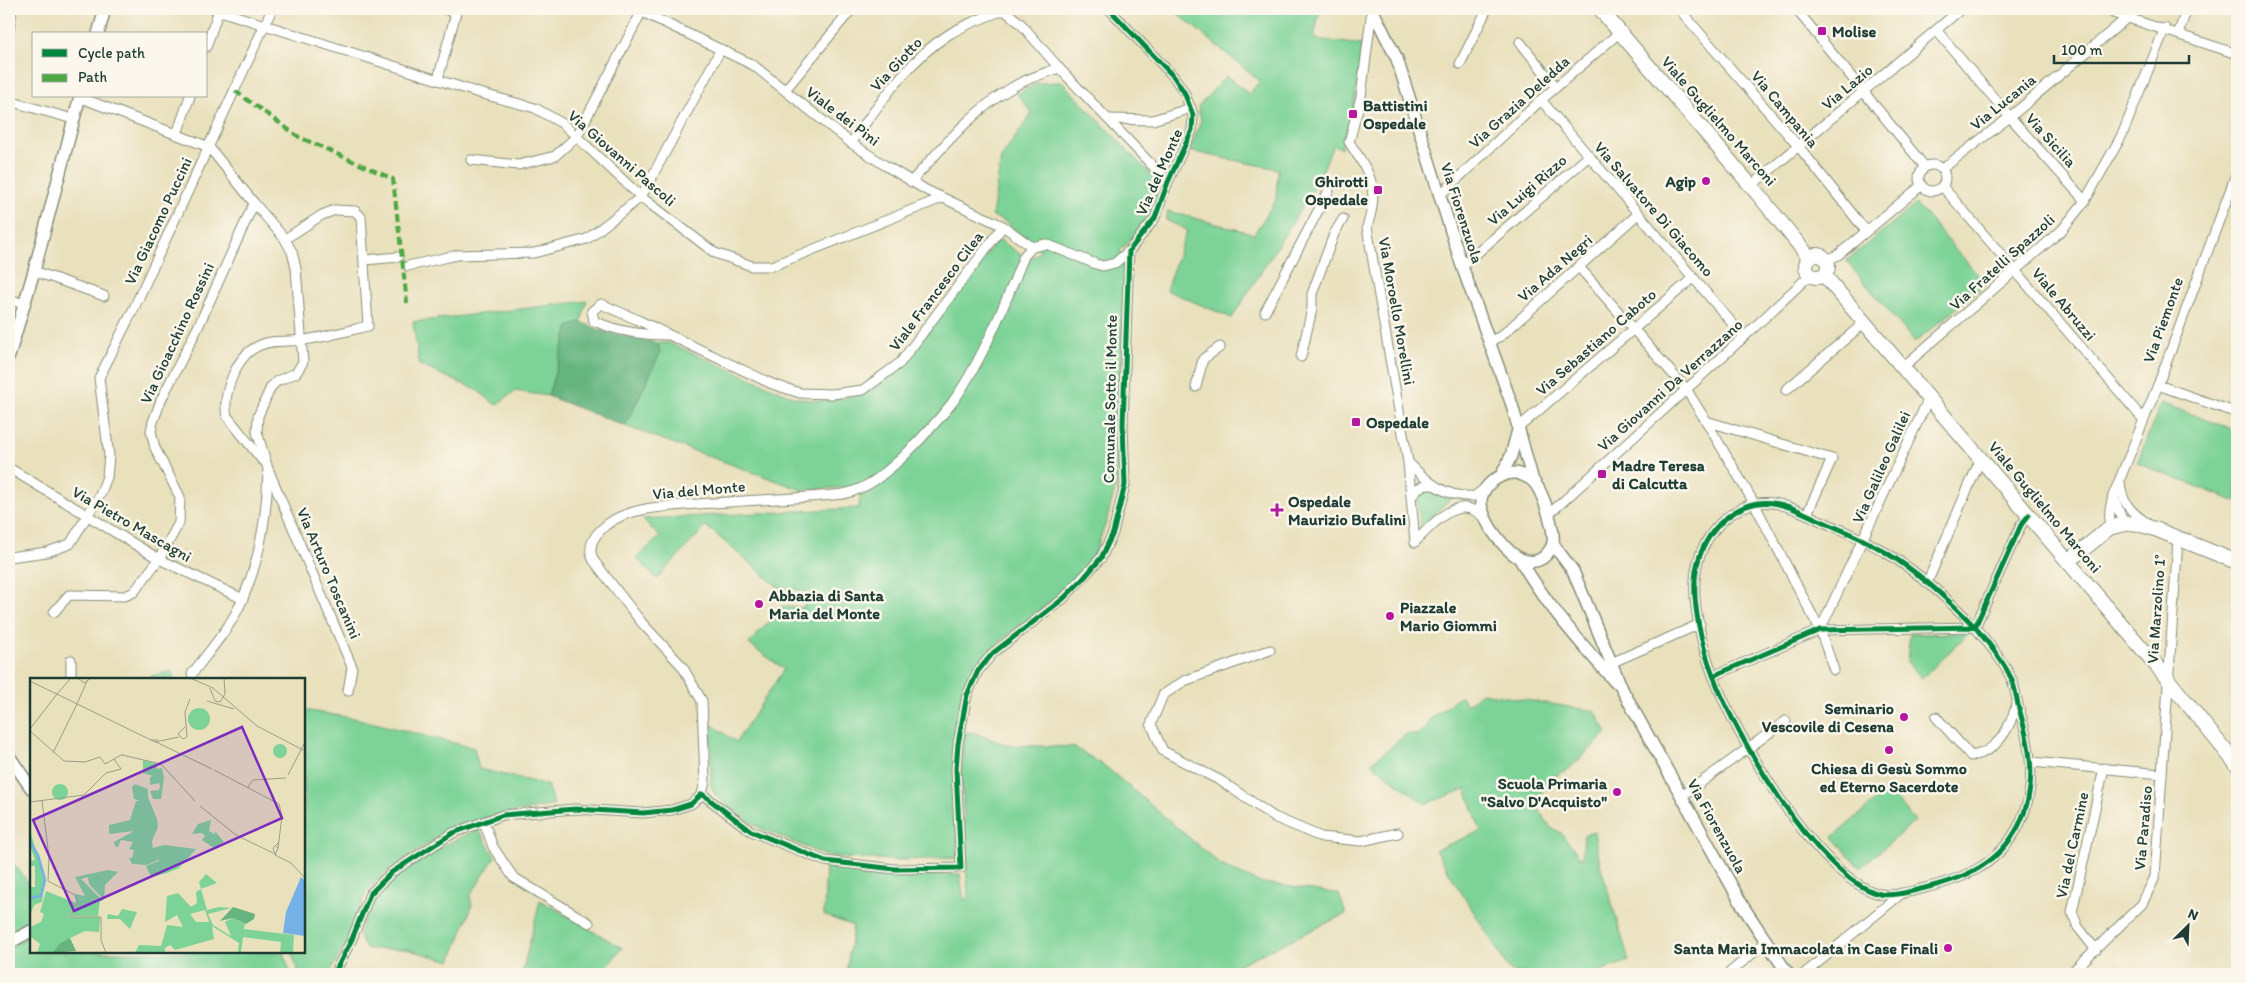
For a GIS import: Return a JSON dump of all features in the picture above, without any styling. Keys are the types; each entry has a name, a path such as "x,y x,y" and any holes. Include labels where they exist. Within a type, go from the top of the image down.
{"main road":[{"name":"Viale Guglielmo Marconi","path":"1600,9 1809,257"},
{"path":"1820,255 1826,260 1828,268 1817,275 1805,268 1809,257 1820,255"},
{"name":"Viale Guglielmo Marconi","path":"1817,275 1865,322 1982,458 2236,762"},
{"name":"Via Marzolino 1°","path":"2106,531 2124,524 2134,523 2155,529 2237,562"},
{"path":"2067,560 2079,553 2106,531"}],"street":[{"path":"9,31 12,9"},
{"path":"99,32 105,9"},
{"path":"208,39 216,9"},
{"name":"Via Giovanni Pascoli","path":"216,9 535,108 563,124 578,136 641,197 715,253 752,266 772,266 942,198"},
{"name":"Via Giacomo Puccini","path":"9,557 47,552 70,544 88,517 104,486 109,466 108,446 98,378 134,308 272,9"},
{"path":"438,79 456,11 444,9"},
{"path":"785,90 852,9"},
{"path":"1004,9 1021,24 1059,68 1168,182"},
{"name":"Via Giotto","path":"851,143 879,104 911,66 948,35 1004,9"},
{"name":"Via del Monte","path":"702,794 705,782 702,701 682,666 642,623 591,557 594,540 606,524 631,512 674,506 842,494 858,491 874,482 913,447 953,402 992,331 1024,256 1032,247 1046,244 1103,266 1115,263 1129,250 1155,218 1168,182 1192,130 1193,121 1191,108 1174,76 1109,9"},
{"name":"Via Moroello Morellini","path":"1372,9 1361,98 1349,142 1364,165 1373,184 1373,209 1367,227 1408,462 1415,542 1439,517"},
{"name":"Via Fiorenzuola","path":"1372,9 1398,59 1462,266 1490,342 1533,481"},
{"path":"1460,64 1488,9"},
{"name":"Via Campania","path":"1679,9 1798,147 1866,231"},
{"path":"1798,9 1925,167"},
{"name":"Via Lazio","path":"1751,186 1865,92 1961,9"},
{"path":"2101,9 2165,28 2237,54"},
{"path":"2178,34 2187,9"},
{"path":"471,160 518,165 555,156 578,136 639,10"},
{"name":"Viale dei Pini","path":"639,10 753,65 851,143 911,182 1003,226 1032,247"},
{"name":"Via Lucania","path":"1942,169 2010,117 2128,18"},
{"name":"Via Fratelli Spazzoli","path":"1903,367 2017,271 2062,230 2085,201 2122,135 2165,28"},
{"name":"Via Sicilia","path":"1937,30 2010,117 2085,201"},
{"name":"Via Grazia Deledda","path":"1440,195 1541,100 1620,32"},
{"path":"1520,42 1556,87"},
{"path":"408,266 457,256 534,253 586,239 641,197 721,49"},
{"path":"911,182 947,143 998,96 1031,78 1059,68"},
{"path":"9,356 34,271 80,98"},
{"path":"83,98 209,147 285,239 292,252 296,268 303,340 302,366 293,376 273,384 258,416 257,432 268,469 266,514 258,553 243,600 219,638 192,674"},
{"path":"177,134 189,98"},
{"name":"Via Salvatore Di Giacomo","path":"1541,100 1744,338"},
{"path":"9,101 73,119"},
{"path":"1109,119 1153,120 1191,108"},
{"name":"Via Luigi Rizzo","path":"1462,266 1588,156"},
{"path":"1932,165 1942,169 1945,177 1942,186 1932,190 1922,185 1920,173 1925,167 1932,165"},
{"name":"Via Piemonte","path":"2106,531 2113,496 2158,385 2237,172"},
{"path":"1826,260 1838,255 1922,185"},
{"name":"Viale Abruzzi","path":"1942,186 2143,419"},
{"path":"1265,312 1329,190"},
{"name":"Via Gioacchino Rossini","path":"54,612 69,595 125,596 134,592 159,559 179,523 181,506 176,486 155,448 151,431 152,422 198,327 254,203"},
{"path":"268,469 227,416 228,391 241,362 251,350 269,343 303,340 368,326 361,217 355,211 335,210 322,215 285,239"},
{"name":"Via Ada Negri","path":"1490,342 1501,336 1638,214"},
{"path":"1301,357 1312,309 1312,294 1334,234 1343,219"},
{"name":"Viale Francesco Cilea","path":"669,335 635,334 612,329 594,321 592,311 601,304 669,335 772,384 800,394 832,394 863,390 900,364 1003,226"},
{"name":"Comunale Sotto il Monte","path":"702,794 751,831 825,861 895,869 961,868 956,769 958,744 967,695 978,671 993,653 1063,600 1101,558 1113,532 1125,485 1124,424 1129,250"},
{"path":"365,260 398,257"},
{"path":"1579,267 1686,390 1706,421 1754,503 1820,630 1834,670"},
{"path":"34,271 104,296"},
{"name":"Via Giovanni Da Verrazzano","path":"1548,515 1744,338 1817,275"},
{"name":"Via Sebastiano Caboto","path":"1518,428 1692,278"},
{"path":"9,298 24,305"},
{"path":"1786,390 1865,322"},
{"path":"1196,387 1203,359 1220,347"},
{"path":"2158,385 2237,413"},
{"name":"Via Galileo Galilei","path":"1820,630 1864,541 1929,398"},
{"path":"1706,421 1832,459 1807,514"},
{"path":"1408,462 1434,485 1459,497 1475,496 1502,474 1511,456 1518,428"},
{"path":"1926,583 1982,458"},
{"name":"Via Pietro Mascagni","path":"9,468 159,559 243,600"},
{"name":"Via Arturo Toscanini","path":"268,469 352,668 348,691"},
{"path":"1439,517 1461,508 1469,507 1477,511 1489,524 1513,556 1521,561 1536,562 1543,558 1553,544 1548,515 1533,481 1516,473 1502,474"},
{"path":"2120,479 2124,502 2140,519 2155,529"},
{"path":"1412,495 1416,488 1423,485 1434,485"},
{"path":"1486,488 1481,500 1482,511 1489,524"},
{"path":"2113,496 2124,524"},
{"path":"1439,517 1459,497"},
{"path":"1754,503 1792,507 1807,514 1884,551 1952,603 1995,651 2010,676 2025,726 2032,762 2030,797 2019,825 2002,850 1985,866 1951,880 1902,893 1882,894 1867,888 1843,872 1821,852 1782,802 1730,713 1713,676 1700,624 1695,572 1702,547 1723,521 1754,503"},
{"path":"1975,627 2021,525 2029,515"},
{"name":"Via Marzolino 1°","path":"2169,680 2178,539"},
{"name":"Via Fiorenzuola","path":"1553,544 1573,571 1623,690 1766,942 1788,974"},
{"name":"Via Fiorenzuola","path":"1521,561 1554,612 1623,690"},
{"path":"1611,663 1700,624"},
{"path":"1713,676 1820,630 1975,627"},
{"path":"1270,650 1184,681 1163,695 1151,724 1163,752 1221,782 1274,817 1321,837 1361,841 1398,833"},
{"path":"71,660 71,678"},
{"name":"Via Paradiso","path":"2070,974 2142,904 2152,887 2155,877 2169,680"},
{"path":"1936,717 1971,756 1977,755 1993,746 2006,734 2013,720 2018,702"},
{"path":"1682,796 1786,721"},
{"path":"9,756 30,787"},
{"path":"2032,762 2162,774"},
{"name":"Via del Carmine","path":"2096,950 2078,927 2072,912 2104,768"},
{"path":"334,974 352,939 370,894 392,872 453,833 503,815 575,809 643,814 672,810 691,804 702,794"},
{"path":"484,822 493,847 513,877 589,923"},
{"path":"1804,974 1902,893"},
{"path":"9,943 30,932"},
{"path":"1728,974 1766,942"}],"green space":[{"path":"1179,9 1320,9 1314,39 1362,45 1353,110 1341,148 1333,145 1318,182 1232,318 1166,290 1187,230 1166,220 1168,211 1254,234 1276,200 1278,169 1189,151 1201,121 1198,107 1226,76 1249,94 1260,81 1177,13"},
{"path":"1062,82 1158,182 1157,193 1146,220 1120,251 1125,260 1116,485 1106,523 1092,559 1065,590 997,644 978,664 966,687 958,721 957,858 895,860 824,855 756,826 716,796 711,786 711,724 736,742 784,669 749,644 782,606 804,608 805,591 778,587 706,526 657,579 636,558 660,537 643,519 858,508 861,495 853,487 802,490 625,426 660,353 658,343 669,343 794,397 818,401 845,398 870,391 903,365 998,239 1029,260 1041,251 1006,222 992,216 1001,158 1032,113 1017,94 1038,83"},
{"path":"1916,204 1986,284 1915,342 1846,261"},
{"path":"587,301 581,322 569,327 548,396 515,391 496,405 477,390 419,365 413,322"},
{"path":"581,322 605,332 658,343 660,353 625,426 548,396 569,327"},
{"path":"2161,403 2237,431 2237,502 2137,463"},
{"path":"1426,488 1448,497 1449,500 1421,527 1418,503 1419,490"},
{"path":"1969,633 1922,678 1907,662 1910,634"},
{"path":"171,671 174,678 144,678"},
{"path":"1481,693 1595,711 1607,733 1568,770 1561,772 1533,801 1552,829 1560,832 1582,859 1584,835 1594,832 1600,864 1629,961 1592,974 1511,972 1435,850 1481,831 1466,789 1425,804 1371,763 1408,733 1416,735 1424,730 1429,720 1461,696 1467,705"},
{"path":"305,710 358,719 474,748 479,769 547,785 554,805 484,818 450,829 388,870 367,891 346,943 329,974 299,974 292,953 305,953"},
{"path":"964,732 975,733 1007,745 1074,747 1106,767 1221,865 1258,882 1339,894 1346,914 1218,974 846,974 853,926 824,915 826,865 893,876 960,874 964,901 968,896 961,770"},
{"path":"1888,790 1915,821 1860,868 1833,837"},
{"path":"479,830 495,857 470,896 472,906 451,961 406,949 366,949 359,935 371,906 384,887 423,858 467,834"},
{"path":"9,860 23,876 30,889 30,926 9,937"},
{"path":"540,900 622,948 601,974 522,974"},
{"path":"30,936 30,953 283,953 291,974 9,974 9,947"}],"marked path":[{"path":"235,91 299,137 393,179 407,303"}],"cycle path":[{"path":"334,974 352,939 370,894 392,872 453,833 503,815 575,809 643,813 672,810 691,804 702,794 751,831 825,861 895,869 961,868 956,769 958,744 967,695 978,671 993,653 1063,599 1101,558 1113,533 1125,485 1123,424 1129,251 1155,218 1168,182 1192,130 1193,115 1184,92 1174,77 1109,9"},
{"path":"1713,676 1820,630 1975,627 1999,658 2012,681 2029,750 2031,780 2025,810 2011,838 2002,850 1980,867 1967,874 1925,888 1891,895 1880,894 1856,883 1831,862 1805,833 1781,801 1739,732 1724,700 1713,675 1698,624 1695,596 1696,571 1706,542 1726,518 1750,505 1761,503 1783,505 1877,547 1921,577 1975,627 2021,525 2029,515"}],"place":[{"name":"Molise","path":"1822,31"},
{"name":"Battistini Ospedale","path":"1353,114"},
{"name":"Agip","path":"1706,181"},
{"name":"Ghirotti Ospedale","path":"1378,190"},
{"name":"Ospedale","path":"1356,422"},
{"name":"Madre Teresa di Calcutta","path":"1602,474"},
{"name":"Ospedale Maurizio Bufalini","path":"1277,510"},
{"name":"Abbazia di Santa Maria del Monte","path":"759,604"},
{"name":"Piazzale Mario Giommi","path":"1390,616"},
{"name":"Seminario Vescovile di Cesena","path":"1904,717"},
{"name":"Chiesa di Gesù Sommo ed Eterno Sacerdote","path":"1889,750"},
{"name":"Scuola Primaria \"Salvo D'Acquisto\"","path":"1617,792"},
{"name":"Santa Maria Immacolata in Case Finali","path":"1948,948"}]}
